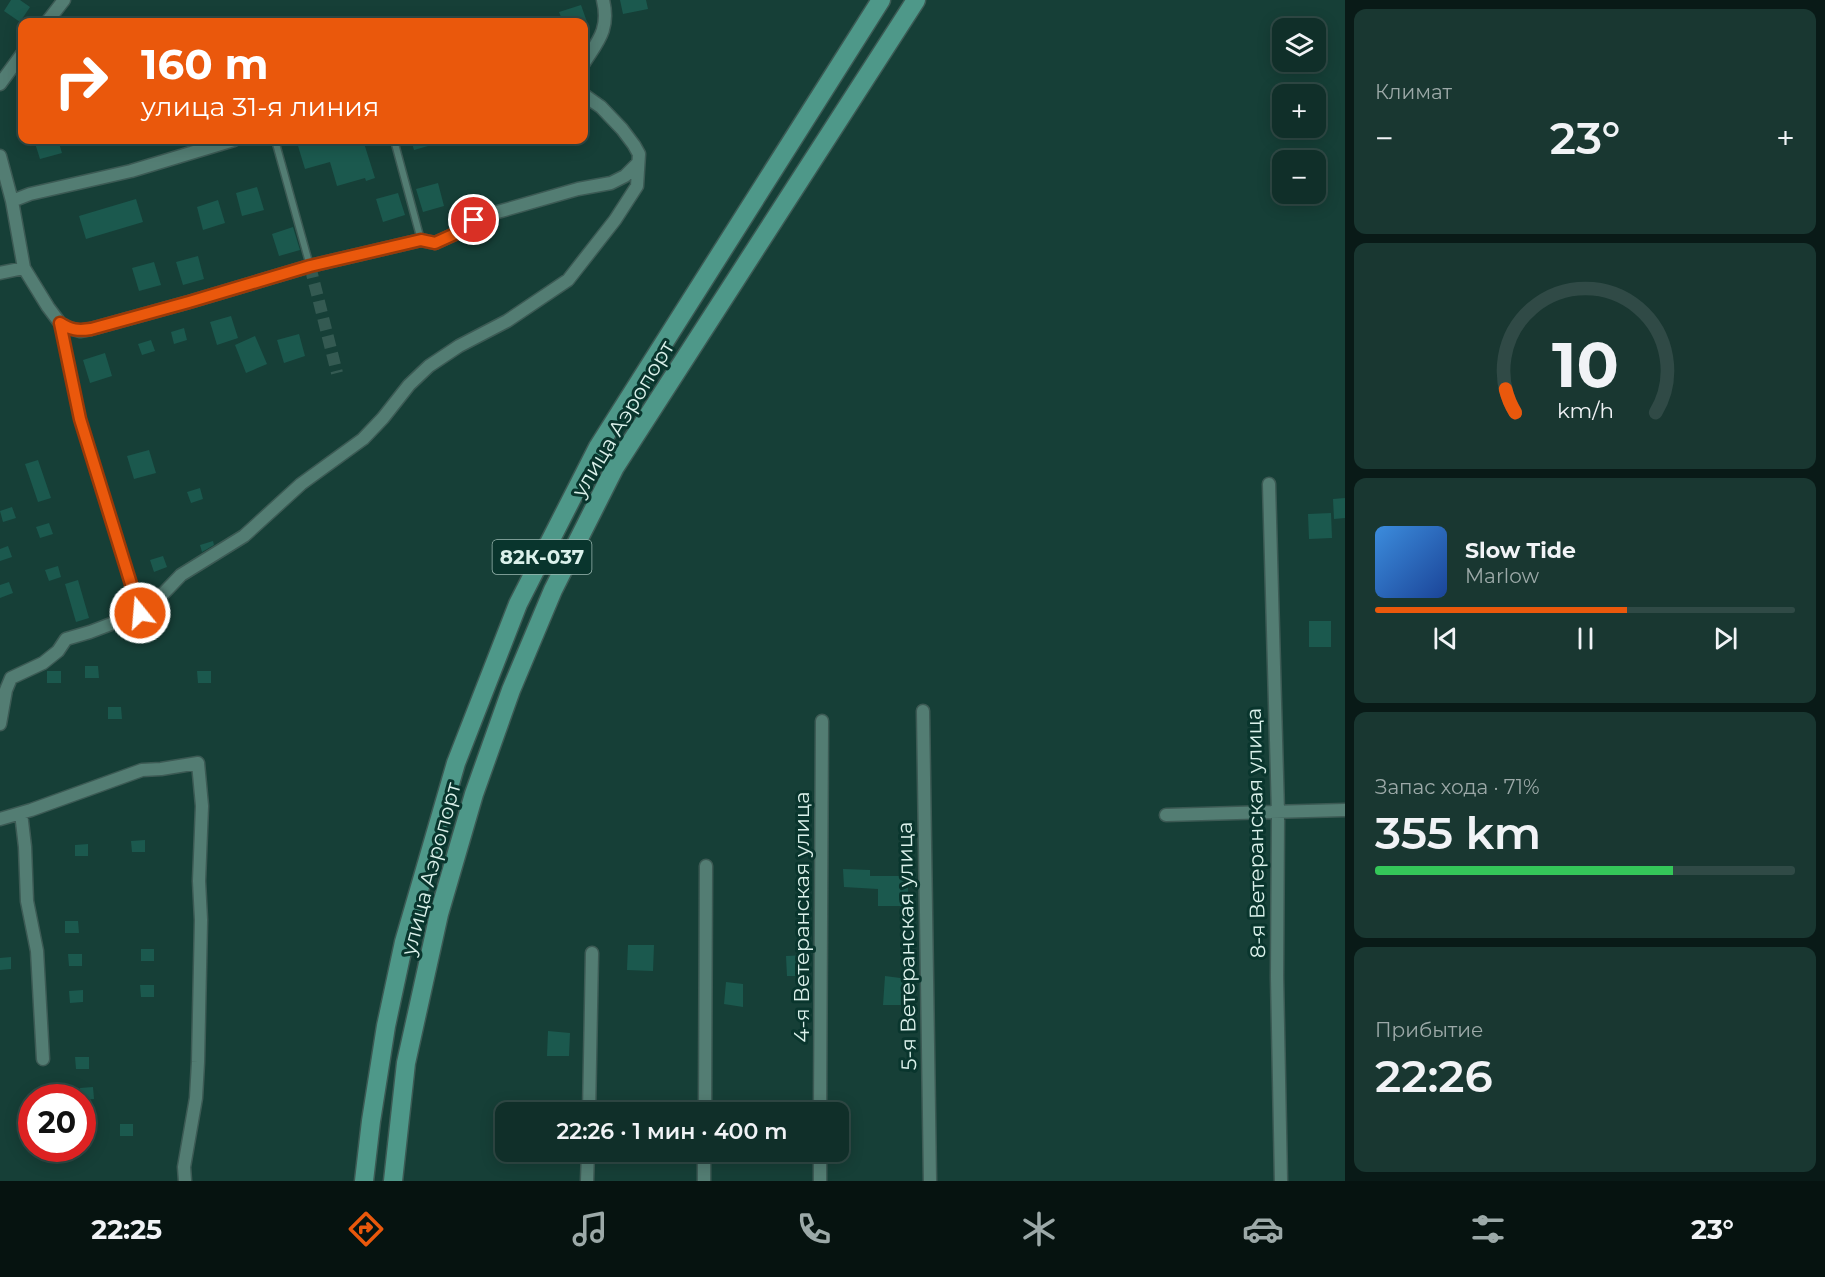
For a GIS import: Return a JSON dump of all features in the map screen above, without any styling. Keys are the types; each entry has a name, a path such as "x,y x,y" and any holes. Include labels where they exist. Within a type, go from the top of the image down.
{"main road":[{"name":"улица Аэропорт","path":"364,1181 386,1026 404,942 456,763 518,604 598,447 881,0"},
{"name":"улица Аэропорт","path":"393,1181 406,1064 440,914 474,795 511,690 553,590 615,467 916,0"}],"street":[{"path":"50,18 64,0"},
{"path":"588,57 606,24 603,0"},
{"path":"588,44 598,41"},
{"path":"0,84 18,59"},
{"path":"0,724 6,690 11,678 43,663 58,651 66,639 90,633 140,613 159,598 181,575 244,536 301,484 363,439 409,385 429,366 459,346 507,321 568,280 615,220 637,186 639,154 622,129 601,107 588,98"},
{"path":"12,201 30,194 131,171 221,144"},
{"path":"0,156 12,201 24,268 60,323 80,331 310,266 421,240 435,243 457,233 474,220 484,216 578,189 611,183 625,176 638,163"},
{"path":"0,273 24,268"},
{"name":"8-я Ветеранская улица","path":"1269,484 1278,813 1277,976 1281,1181"},
{"name":"5-я Ветеранская улица","path":"923,711 930,1181"},
{"name":"4-я Ветеранская улица","path":"820,1102 822,721"},
{"path":"0,819 142,770 198,763 202,806 199,881 201,920 198,1062 196,1098 184,1167 184,1181"},
{"path":"1166,815 1345,810"},
{"path":"21,813 26,847 27,901 37,951 43,1059"},
{"path":"705,1102 706,866"},
{"path":"589,1102 592,953"},
{"path":"587,1181 588,1162"},
{"path":"704,1162 704,1181"},
{"path":"820,1162 820,1181"}],"lane":[{"path":"277,144 310,266"},
{"path":"395,144 421,240"},
{"path":"60,323 80,419 140,613"}],"building":[{"path":"11,0 20,0 30,7 18,21 4,11"},
{"path":"620,0 646,0 648,9 623,14"},
{"path":"581,5 586,18 561,18 559,12"},
{"path":"35,144 59,144 62,153 40,159"},
{"path":"364,144 375,178 366,181 365,178 337,186 330,162 305,169 298,146"},
{"path":"412,144 435,144 414,150"},
{"path":"438,183 444,206 423,212 416,189"},
{"path":"257,187 264,210 242,216 236,193"},
{"path":"398,193 405,215 383,222 376,199"},
{"path":"136,199 143,222 86,239 79,216"},
{"path":"218,200 225,223 203,230 197,207"},
{"path":"293,227 300,250 279,256 272,234"},
{"path":"198,256 204,279 183,285 176,262"},
{"path":"154,262 161,285 139,291 132,268"},
{"path":"231,316 238,338 217,345 210,322"},
{"path":"184,328 187,340 174,344 171,332"},
{"path":"299,334 305,356 284,363 277,340"},
{"path":"255,336 267,364 246,373 235,345"},
{"path":"151,340 155,351 142,355 138,344"},
{"path":"105,353 112,376 90,383 83,360"},
{"path":"149,450 156,473 134,479 127,456"},
{"path":"38,460 51,498 38,502 25,464"},
{"path":"200,488 203,499 191,503 187,492"},
{"path":"1345,498 1345,518 1334,519 1333,499"},
{"path":"12,507 16,518 3,522 0,511"},
{"path":"1331,513 1332,538 1309,539 1308,514"},
{"path":"49,523 53,534 40,538 36,527"},
{"path":"213,541 214,545 202,552 200,545"},
{"path":"8,546 12,557 0,561 0,549"},
{"path":"163,556 167,567 154,572 150,560"},
{"path":"58,566 61,577 49,581 45,570"},
{"path":"78,580 89,618 76,622 65,584"},
{"path":"9,582 13,593 0,598 0,585"},
{"path":"1309,621 1331,621 1331,647 1309,647"},
{"path":"85,666 98,666 99,678 85,678"},
{"path":"47,671 61,671 61,683 47,683"},
{"path":"197,671 211,671 211,683 198,683"},
{"path":"108,707 121,707 122,719 108,719"},
{"path":"145,840 145,852 132,852 131,841"},
{"path":"88,844 88,856 75,856 75,845"},
{"path":"843,869 870,870 870,876 908,876 908,906 878,906 878,889 844,887"},
{"path":"65,921 78,921 79,933 65,933"},
{"path":"628,945 654,945 653,971 627,970"},
{"path":"141,949 154,949 154,961 141,961"},
{"path":"68,954 82,954 82,966 69,966"},
{"path":"807,955 807,976 787,976 786,956"},
{"path":"11,957 11,969 0,970 0,958"},
{"path":"885,976 908,979 909,1005 883,1005"},
{"path":"726,982 743,984 743,1007 724,1004"},
{"path":"140,985 154,985 154,997 141,997"},
{"path":"83,990 83,1002 70,1003 69,991"},
{"path":"548,1031 570,1033 569,1056 547,1056"},
{"path":"75,1057 89,1057 89,1069 76,1069"},
{"path":"120,1124 133,1124 133,1136 120,1136"}],"tunnel":[{"path":"310,266 337,373"}],"route":[{"path":"140,613 80,419 60,323 80,331 91,329 310,266 421,240 435,243 457,233 474,220"}]}
